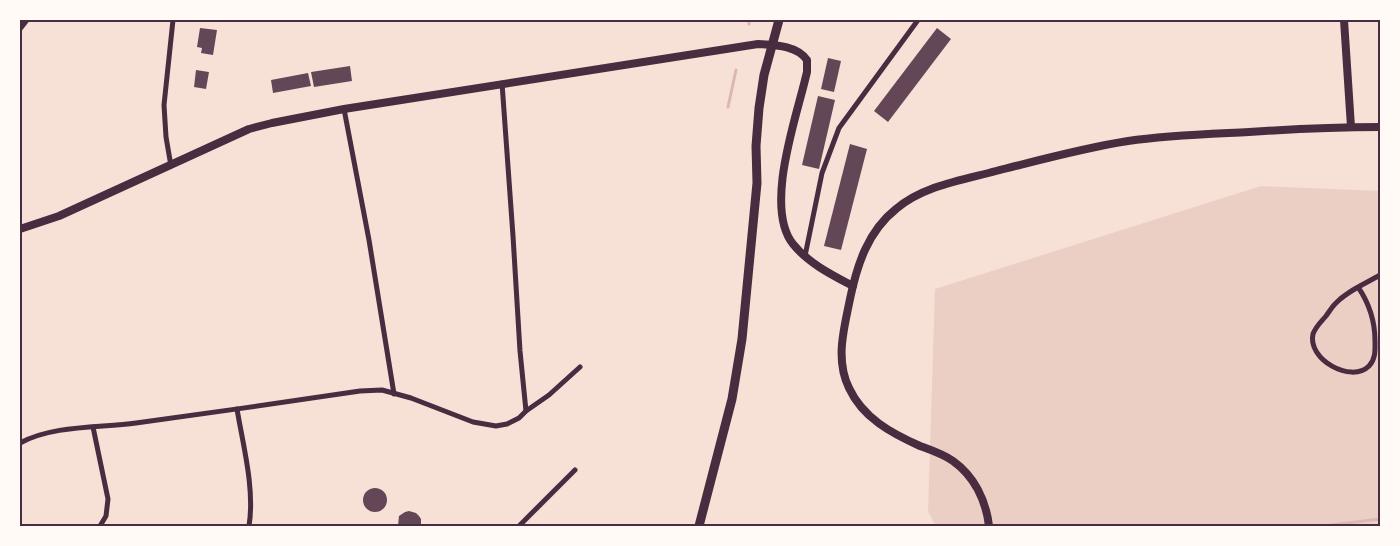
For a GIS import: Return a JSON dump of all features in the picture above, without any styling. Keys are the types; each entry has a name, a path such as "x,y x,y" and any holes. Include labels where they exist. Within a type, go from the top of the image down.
{"main road":[{"path":"700,526 732,399 742,339 757,184 756,146 759,108 764,75 778,20"}],"street":[{"path":"20,29 27,20"},
{"path":"171,166 166,137 164,104 173,20"},
{"path":"805,256 822,173 839,128 918,20"},
{"path":"1344,20 1351,127"},
{"path":"20,230 59,216 249,130 272,122 344,108 758,44 792,49 800,52 807,60 807,72 784,166 782,208 783,221 787,233 792,243 805,256 853,286"},
{"path":"502,84 520,351 526,411"},
{"path":"344,108 369,240 394,394"},
{"path":"989,526 981,495 970,477 952,460 906,440 872,419 852,395 845,378 841,354 842,336 853,286 864,251 882,222 894,210 912,198 945,185 1069,152 1129,141 1197,134 1380,127"},
{"path":"1358,287 1373,318 1375,335 1374,359 1370,366 1364,370 1346,372 1338,370 1329,364 1319,356 1314,348 1312,341 1317,325 1346,294 1358,287 1380,275"},
{"path":"20,443 45,434 93,427 134,424 360,391 382,390 411,398 473,422 496,426 507,424 519,418 549,395 580,367"},
{"path":"237,409 248,476 251,514 249,526"},
{"path":"93,427 108,499 106,516 100,526"},
{"path":"519,526 575,470"}],"shaded area":[{"path":"1261,186 1380,191 1380,526 936,526 928,512 935,289"}],"building":[{"path":"200,28 217,30 213,55 201,53 202,48 197,47"},
{"path":"937,28 951,39 888,122 874,111"},
{"path":"828,58 841,61 834,92 821,89"},
{"path":"350,66 352,81 314,87 311,72"},
{"path":"196,70 209,72 206,89 194,87"},
{"path":"308,73 311,86 273,93 271,80"},
{"path":"818,96 835,100 819,169 802,165"},
{"path":"850,144 867,149 841,250 824,246"},
{"path":"375,488 384,491 387,500 384,509 375,512 366,509 363,500 366,491"},
{"path":"409,511 419,516 421,526 398,526 399,516"}],"waterway":[{"path":"728,107 736,70"},
{"path":"1330,526 1380,519"}]}
